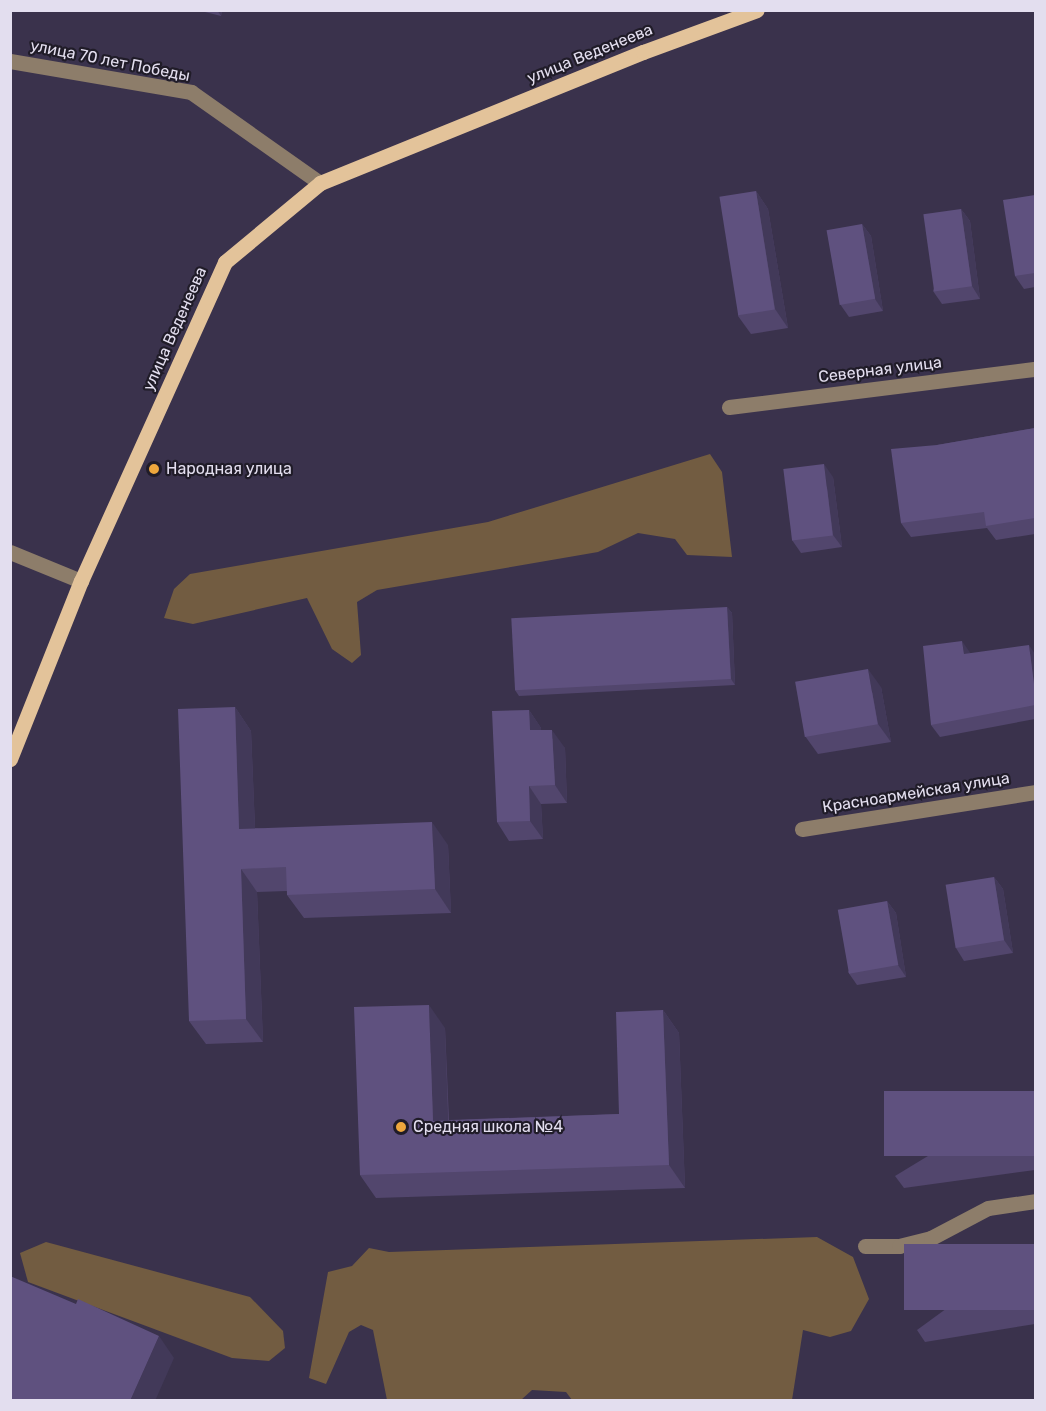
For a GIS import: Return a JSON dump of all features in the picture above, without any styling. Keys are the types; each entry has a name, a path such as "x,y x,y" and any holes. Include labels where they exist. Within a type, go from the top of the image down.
{"main road":[{"name":"улица Веденеева","path":"10,759 81,581 225,262 320,183 643,52 757,10"}],"street":[{"name":"улица 70 лет Победы","path":"10,61 191,92 320,183"},
{"name":"Северная улица","path":"729,407 1035,369"},
{"path":"10,552 81,581"},
{"name":"Красноармейская улица","path":"802,829 1035,792"},
{"path":"865,1246 899,1246 931,1238 988,1208 1035,1201"}],"shaded area":[{"path":"710,454 722,472 732,557 687,555 675,539 638,533 598,552 377,590 357,602 361,655 352,663 332,649 307,598 193,624 164,618 174,589 190,574 488,522"},
{"path":"817,1237 853,1257 869,1299 851,1331 830,1337 803,1330 792,1400 572,1400 566,1392 532,1390 521,1400 387,1400 373,1330 361,1325 349,1332 326,1384 309,1378 328,1272 352,1266 369,1248 389,1252"},
{"path":"46,1242 250,1297 283,1331 285,1348 269,1361 232,1358 28,1282 20,1253"}],"building":[{"path":"756,191 775,310 738,315 719,197"},
{"path":"1035,195 1035,273 1015,276 1003,200"},
{"path":"961,209 972,286 934,292 923,214"},
{"path":"862,224 875,299 840,305 827,230"},
{"path":"1035,428 1035,518 986,526 984,512 901,523 891,449 937,445"},
{"path":"824,464 833,535 792,540 783,469"},
{"path":"727,607 731,679 515,690 511,618"},
{"path":"962,641 964,654 1029,645 1035,705 931,725 923,646"},
{"path":"868,669 878,724 805,737 795,682"},
{"path":"235,707 239,829 432,822 435,889 287,895 286,867 241,869 246,1019 189,1021 178,709"},
{"path":"529,710 530,730 552,730 555,785 529,786 530,821 497,822 492,711"},
{"path":"994,877 1004,940 956,948 946,885"},
{"path":"887,901 898,965 849,974 838,910"},
{"path":"429,1005 433,1121 619,1114 616,1012 663,1010 669,1165 360,1175 354,1007"},
{"path":"884,1091 1035,1091 1035,1156 884,1156"},
{"path":"904,1244 1035,1244 1035,1310 904,1310"},
{"path":"10,1276 76,1304 78,1299 159,1336 130,1401 10,1401"}],"place":[{"name":"Народная улица","path":"154,469"},
{"name":"Средняя школа №4","path":"401,1127"}]}
